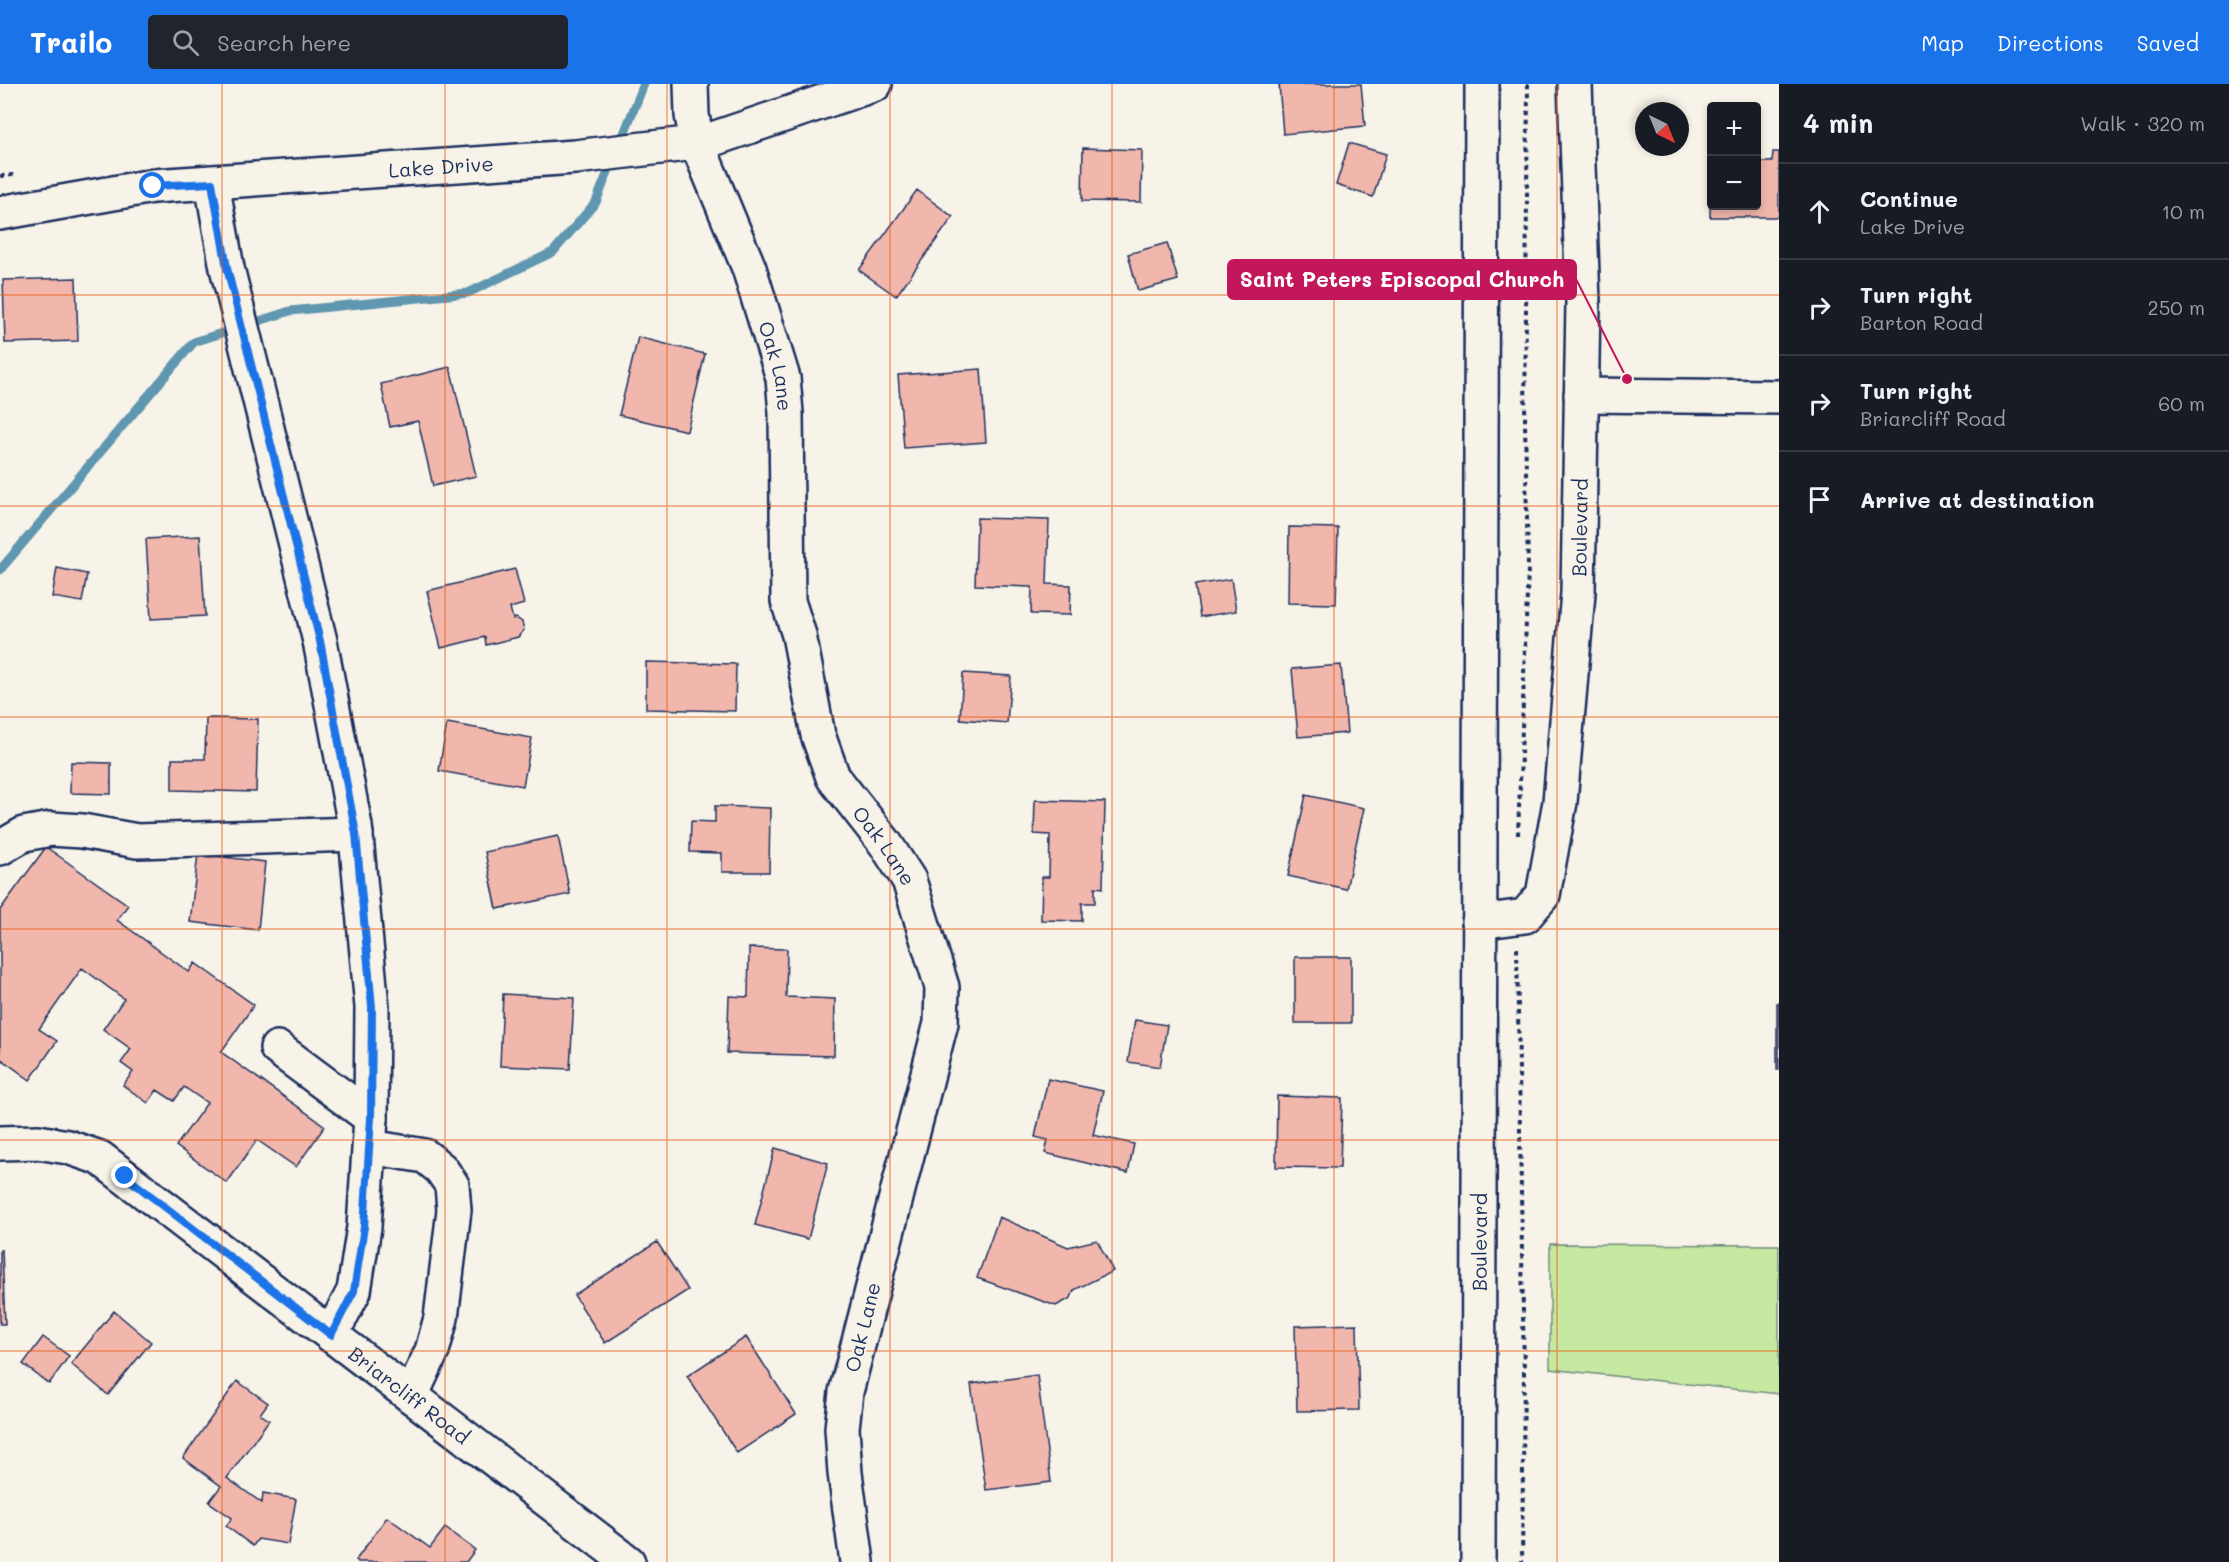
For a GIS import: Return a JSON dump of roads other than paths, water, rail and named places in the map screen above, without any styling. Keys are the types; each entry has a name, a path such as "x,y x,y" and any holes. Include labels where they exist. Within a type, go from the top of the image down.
{"street":[{"name":"Oak Lane","path":"691,84 692,115 697,143 749,268 783,378 786,413 788,601 799,635 818,735 833,777 885,843 909,880 942,987 941,1023 846,1392 842,1428 845,1473 857,1562"},
{"name":"Lake Drive","path":"0,213 153,186 609,153 697,143 875,84"},
{"name":"Boulevard","path":"1478,1562 1482,84"},
{"name":"Boulevard","path":"1479,922 1525,916 1543,895 1560,802 1578,593 1583,302 1575,84"},
{"path":"212,183 227,268 320,641 356,834 372,1007 370,1133 364,1227 354,1291 331,1335"},
{"path":"1581,395 1779,397"},
{"path":"0,848 24,834 51,829 82,831 137,841 356,834"},
{"path":"277,1048 370,1133 425,1156 441,1169 452,1185 454,1210 441,1318 432,1351 411,1396"},
{"name":"Briarcliff Road","path":"0,1143 39,1143 68,1147 100,1158 628,1562"}],"waterway":[{"path":"619,146 644,84"},
{"path":"0,570 194,342 290,311 468,293 553,252 596,202 613,159"}],"place":[{"name":"Saint Peters Episcopal Church","path":"1627,379"}]}
